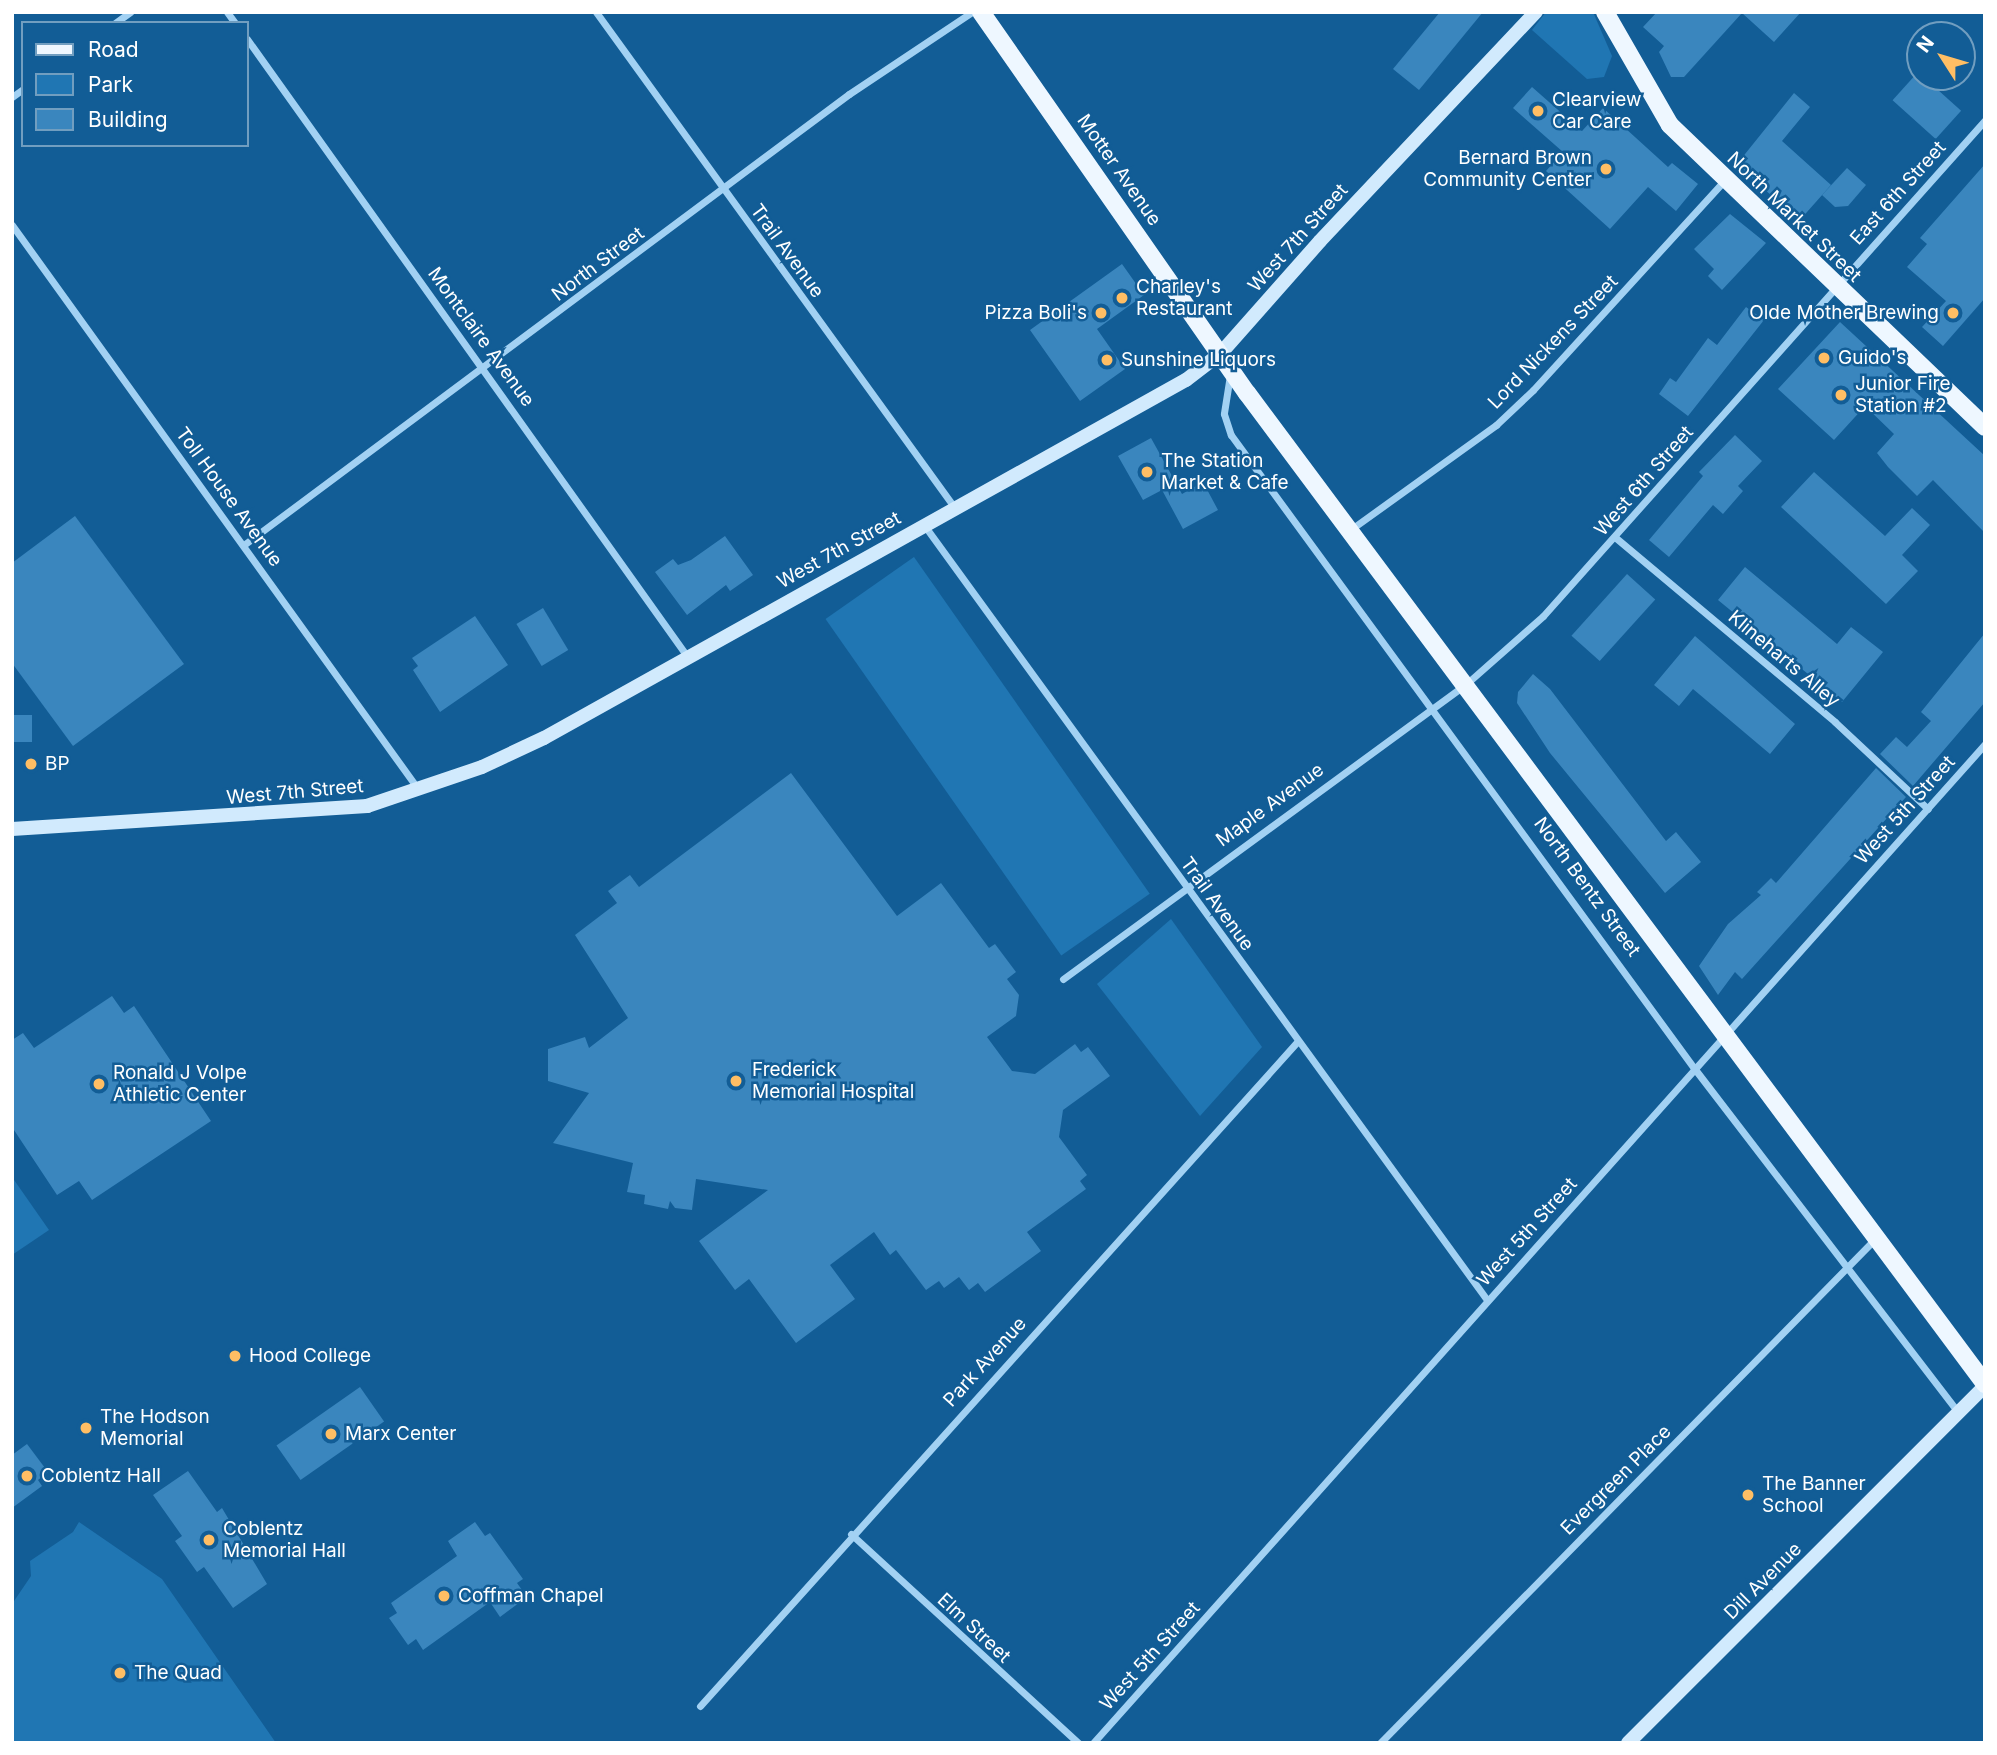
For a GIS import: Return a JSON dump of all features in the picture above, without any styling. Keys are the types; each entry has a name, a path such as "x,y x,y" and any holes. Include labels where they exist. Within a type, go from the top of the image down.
{"main road":[{"name":"Motter Avenue","path":"981,12 1226,360"},
{"name":"West 7th Street","path":"12,829 334,811 419,789 544,738 954,507 1226,360 1320,241 1536,12"},
{"name":"North Market Street","path":"1605,12 1670,125 1985,427"},
{"name":"North Bentz Street","path":"1226,360 1723,1036 1985,1385"},
{"name":"Dill Avenue","path":"1628,1743 1985,1385"}],"street":[{"name":"Trail Avenue","path":"596,12 954,507"},
{"name":"North Street","path":"245,544 485,369 849,94 972,12"},
{"name":"Montclaire Avenue","path":"248,40 485,369 687,656"},
{"name":"East 6th Street","path":"1836,287 1985,120"},
{"name":"Lord Nickens Street","path":"1350,530 1524,399 1725,179"},
{"name":"Toll House Avenue","path":"12,225 245,544 419,789"},
{"name":"West 6th Street","path":"1465,685 1543,616 1616,538 1836,287"},
{"name":"North Bentz Street","path":"1226,360 1225,426 1694,1068 1850,1265 1959,1413"},
{"name":"Trail Avenue","path":"924,525 1297,1042 1488,1300"},
{"name":"Klineharts Alley","path":"1616,538 1835,722 1928,809"},
{"name":"Maple Avenue","path":"1063,979 1185,887 1465,685"},
{"name":"West 5th Street","path":"1094,1743 1985,744"},
{"name":"Park Avenue","path":"700,1706 850,1534 1297,1042"},
{"name":"Evergreen Place","path":"1380,1743 1875,1239"},
{"name":"Elm Street","path":"850,1534 1078,1743"}],"green space":[{"path":"1546,12 1593,12 1612,56 1604,77 1587,79 1532,30"},
{"path":"914,557 1150,894 1061,956 826,619"},
{"path":"1171,919 1262,1047 1200,1116 1097,984"},
{"path":"12,1177 49,1230 12,1255"},
{"name":"The Quad","path":"79,1522 162,1579 276,1743 12,1743 12,1604 31,1576 30,1561 73,1532"}],"building":[{"path":"1440,12 1483,12 1419,90 1393,69"},
{"path":"1657,12 1801,12 1774,42 1742,13 1684,77 1671,77 1659,52 1664,46 1643,27"},
{"path":"1906,85 1906,91 1939,91 1961,111 1936,139 1893,100"},
{"name":"Bernard Brown Community Center","path":"1532,87 1582,131 1603,108 1668,167 1672,163 1698,184 1676,211 1648,187 1610,229 1546,171 1563,152 1513,108"},
{"path":"1794,93 1810,107 1782,141 1831,185 1799,221 1737,164"},
{"path":"1985,164 1985,298 1943,346 1922,327 1946,301 1907,267 1927,244 1920,238"},
{"path":"1847,168 1866,185 1848,206 1835,207 1822,195"},
{"path":"1730,214 1766,243 1722,290 1708,276 1714,269 1694,249"},
{"path":"1122,264 1144,295 1097,329 1125,369 1080,401 1030,330"},
{"path":"1746,307 1764,320 1688,416 1659,394 1670,378 1676,382 1708,338 1717,345"},
{"path":"1840,322 1985,456 1985,533 1933,480 1917,496 1888,467 1877,453 1894,434 1865,406 1834,440 1778,389"},
{"path":"1735,435 1762,461 1738,486 1743,491 1723,514 1713,505 1669,557 1649,540 1703,476 1699,472"},
{"path":"1151,438 1182,494 1203,482 1218,510 1183,529 1162,490 1143,500 1118,456"},
{"path":"1814,472 1885,536 1912,508 1930,525 1902,555 1918,571 1886,604 1781,507"},
{"path":"75,516 184,664 73,746 12,663 12,563"},
{"path":"725,536 753,575 730,591 726,585 687,615 655,572 673,559 678,565 691,560"},
{"path":"1745,567 1837,644 1851,627 1883,652 1842,702 1718,600"},
{"path":"1627,574 1655,599 1600,661 1571,636"},
{"path":"543,608 568,650 542,666 516,624"},
{"path":"475,616 508,665 440,712 413,670 418,666 412,658"},
{"path":"1985,633 1985,702 1913,786 1880,754 1896,737 1907,747 1931,721 1921,712"},
{"path":"1695,636 1795,724 1770,754 1693,689 1679,706 1654,685"},
{"path":"1533,674 1550,689 1666,841 1676,832 1701,862 1665,893 1550,753 1517,703 1518,692"},
{"path":"12,715 32,715 32,742 12,742"},
{"path":"1876,768 1906,797 1742,979 1735,972 1718,995 1699,966 1728,924 1761,895 1757,892 1771,878 1776,883"},
{"path":"791,773 897,916 941,883 989,948 995,944 1016,972 1007,979 1019,995 1016,1016 987,1037 1012,1071 1035,1074 1075,1044 1081,1052 1088,1047 1110,1076 1063,1110 1059,1137 1087,1175 1080,1181 1086,1189 1027,1232 1041,1251 985,1292 978,1283 969,1290 959,1277 944,1288 939,1281 926,1290 896,1250 890,1255 874,1232 830,1265 855,1299 796,1343 749,1279 735,1290 699,1241 768,1190 696,1179 692,1210 675,1208 670,1201 668,1209 644,1204 645,1195 627,1192 633,1163 553,1143 589,1093 548,1081 548,1049 585,1037 589,1048 628,1018 575,935 617,903 608,891 630,875 639,887"},
{"name":"Ronald J Volpe Athletic Center","path":"112,996 124,1013 134,1006 211,1121 92,1200 79,1181 57,1195 12,1127 12,1040 23,1033 34,1048"},
{"name":"Marx Center","path":"360,1387 384,1421 301,1480 276,1446"},
{"name":"Coblentz Hall","path":"27,1444 48,1472 38,1480 42,1486 12,1508 12,1455"},
{"name":"Coblentz Memorial Hall","path":"188,1471 217,1512 222,1508 267,1584 233,1608 204,1567 197,1572 175,1541 182,1536 153,1495"},
{"path":"475,1522 485,1536 490,1533 523,1579 517,1583 527,1597 500,1617 490,1602 423,1650 416,1639 408,1645 389,1618 397,1613 391,1603 457,1556 448,1541"}],"place":[{"name":"Clearview Car Care","path":"1538,111"},
{"name":"Bernard Brown Community Center","path":"1606,169"},
{"name":"Charley's Restaurant","path":"1122,298"},
{"name":"Pizza Boli's","path":"1101,313"},
{"name":"Olde Mother Brewing","path":"1953,313"},
{"name":"Guido's","path":"1824,358"},
{"name":"Sunshine Liquors","path":"1107,360"},
{"name":"Junior Fire Station #2","path":"1841,395"},
{"name":"The Station Market & Cafe","path":"1147,472"},
{"name":"BP","path":"31,764"},
{"name":"Frederick Memorial Hospital","path":"736,1081"},
{"name":"Ronald J Volpe Athletic Center","path":"99,1084"},
{"name":"Hood College","path":"235,1356"},
{"name":"The Hodson Memorial","path":"86,1428"},
{"name":"Marx Center","path":"331,1434"},
{"name":"Coblentz Hall","path":"27,1476"},
{"name":"The Banner School","path":"1748,1495"},
{"name":"Coblentz Memorial Hall","path":"209,1540"},
{"name":"Coffman Chapel","path":"444,1596"},
{"name":"The Quad","path":"120,1673"}]}
